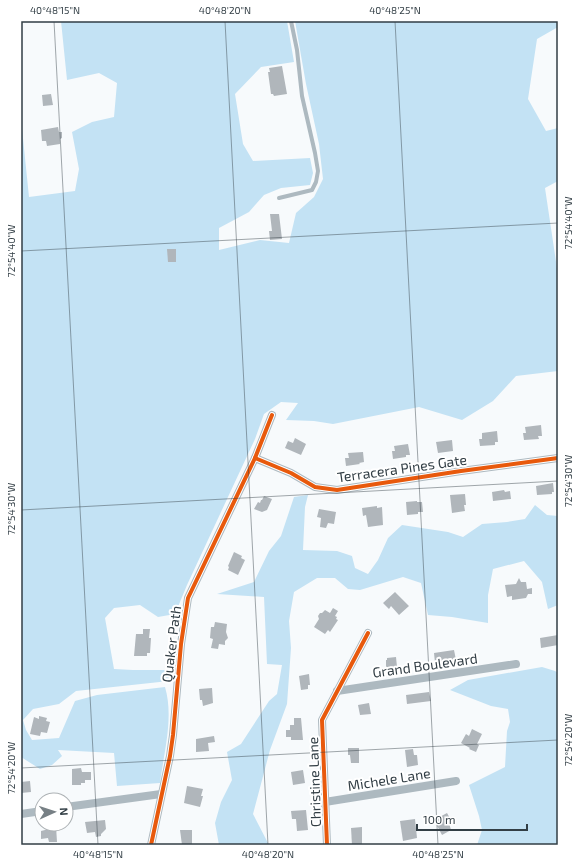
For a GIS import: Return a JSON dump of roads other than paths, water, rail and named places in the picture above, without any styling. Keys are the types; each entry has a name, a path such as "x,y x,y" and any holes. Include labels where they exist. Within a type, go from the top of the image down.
{"street":[{"name":"Quaker Path","path":"151,845 170,756 180,644 188,598 255,458 272,415"},
{"name":"Terracera Pines Gate","path":"255,458 291,473 315,487 338,490 558,458"},
{"name":"Christine Lane","path":"327,845 322,720 368,633"},
{"name":"Grand Boulevard","path":"337,691 516,664"},
{"name":"Michele Lane","path":"325,802 456,781"},
{"path":"74,807 161,794"},
{"path":"21,814 34,812"}],"lane":[{"path":"279,198 312,190 316,182 318,172 302,96 297,50 291,21"}]}
